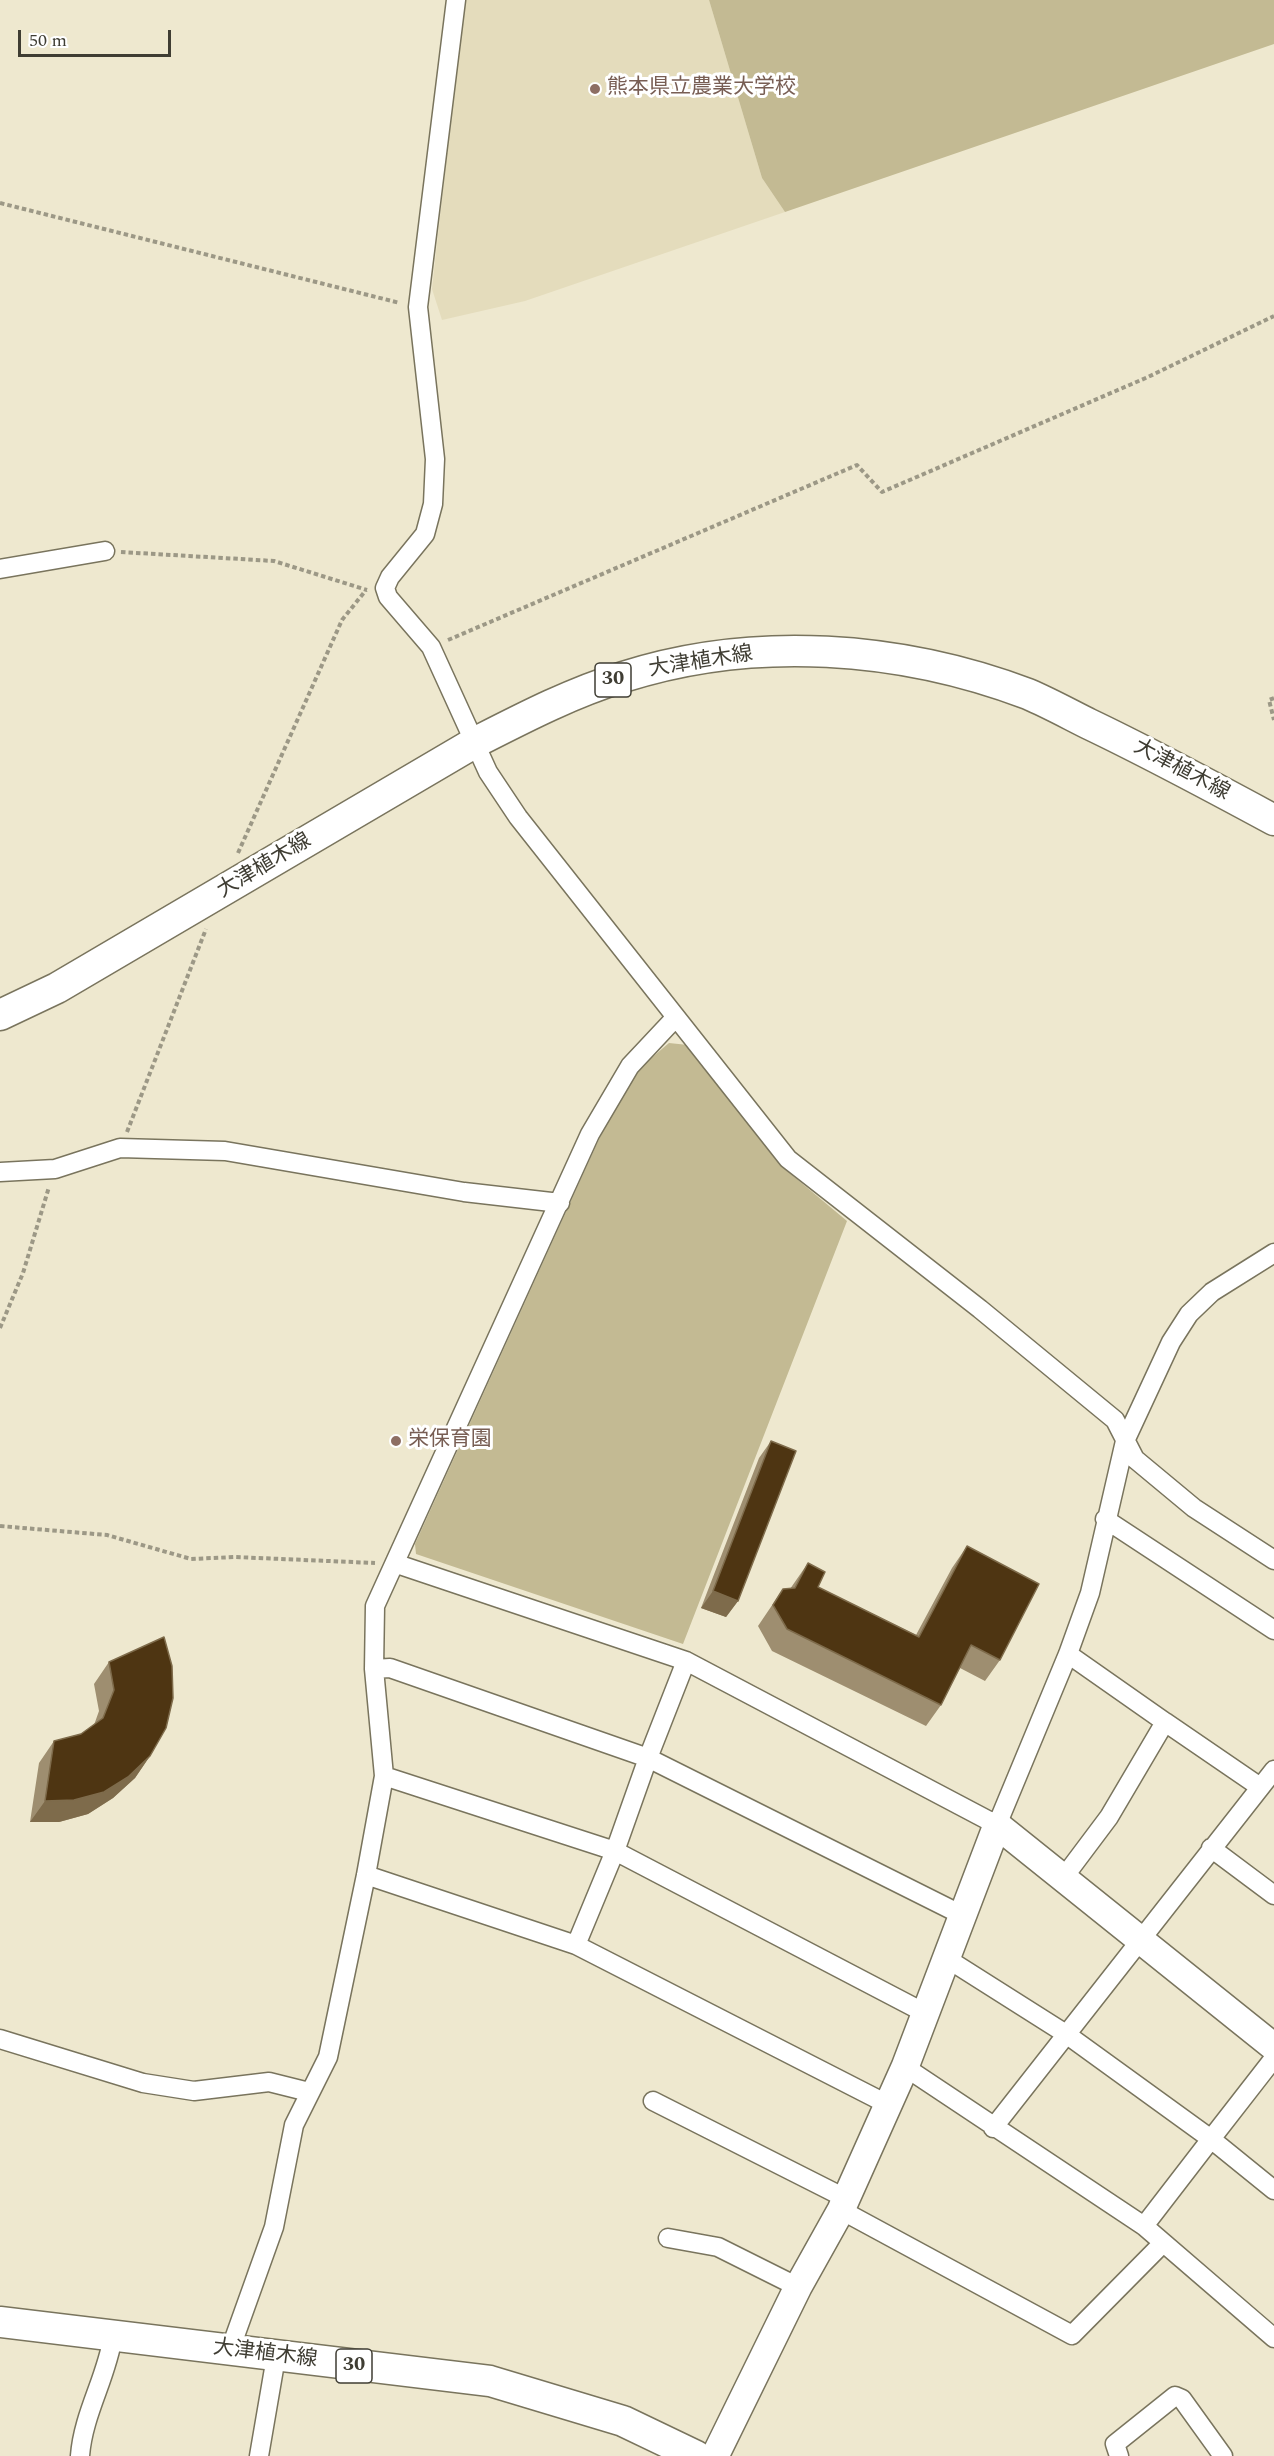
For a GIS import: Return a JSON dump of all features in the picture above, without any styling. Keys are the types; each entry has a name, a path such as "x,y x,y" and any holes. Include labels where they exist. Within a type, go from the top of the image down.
{"main road":[{"name":"大津植木線","path":"0,1015 84,973 474,743 564,699 656,668 714,657 767,652 852,654 937,667 1029,695 1135,746 1274,820"},
{"name":"大津植木線","path":"0,2322 490,2381 623,2421 696,2456"}],"street":[{"path":"456,0 418,307 435,459 433,504 425,534 390,577 385,588 387,597 431,647 488,772 518,817 788,1159 980,1309 1115,1420 1135,1459 1194,1508 1274,1560"},
{"path":"0,569 105,551"},
{"path":"230,2350 274,2227 294,2125 328,2057 366,1875 384,1776 374,1669 375,1606 397,1564 590,1134 630,1066 676,1017"},
{"path":"0,1172 55,1169 120,1148 225,1151 464,1192 560,1203"},
{"path":"715,2456 798,2287 843,2204 887,2104 906,2067 997,1825 1068,1654 1090,1593 1105,1519 1125,1441 1171,1342 1189,1314 1212,1293 1274,1253"},
{"path":"1105,1519 1274,1630"},
{"path":"397,1564 686,1661 997,1825 1141,1938 1274,2047"},
{"path":"1068,1654 1260,1787"},
{"path":"576,1945 615,1851 686,1661"},
{"path":"374,1669 390,1668 648,1758 962,1915"},
{"path":"1064,1877 1109,1817 1166,1722"},
{"path":"993,2128 1274,1770"},
{"path":"384,1776 615,1851 926,2013"},
{"path":"1211,1848 1274,1895"},
{"path":"366,1875 576,1945 887,2104"},
{"path":"946,1958 1066,2034 1211,2139 1274,2190"},
{"path":"0,2039 143,2083 194,2091 268,2082 309,2092"},
{"path":"1144,2226 1274,2058"},
{"path":"906,2067 993,2128 1144,2226 1274,2338"},
{"path":"653,2101 843,2204 1072,2336 1163,2243"},
{"path":"668,2238 718,2247 798,2287"},
{"path":"80,2456 83,2435 110,2359 113,2336"},
{"path":"258,2456 276,2357"},
{"path":"1119,2456 1115,2444 1175,2396 1182,2399 1222,2456"}],"path":[{"path":"0,203 418,307"},
{"path":"431,647 857,465 882,492 1148,377 1274,316"},
{"path":"105,551 274,561 366,590"},
{"path":"1274,698 1269,700 1274,720"},
{"path":"0,1328 23,1273 55,1169"},
{"path":"0,1526 107,1535 191,1559 235,1557 397,1564"}],"shaded area":[{"name":"熊本県立農業大学校","path":"464,0 709,0 762,178 785,212 525,301 442,320 432,289"},
{"path":"709,0 1274,0 1274,44 785,212 762,178"},
{"path":"669,1043 688,1045 780,1165 847,1221 683,1644 416,1554 415,1544 600,1137 636,1071"}],"building":[{"path":"771,1441 796,1451 738,1601 713,1591"},
{"path":"967,1546 1039,1584 1000,1660 971,1645 941,1705 787,1629 773,1605 783,1589 795,1588 808,1563 825,1572 818,1587 919,1637"},
{"path":"164,1637 172,1666 173,1698 166,1728 150,1756 128,1777 104,1792 74,1800 45,1801 54,1741 81,1734 103,1718 114,1690 109,1662"}],"place":[{"name":"熊本県立農業大学校","path":"595,89"},
{"name":"栄保育園","path":"396,1441"}]}
